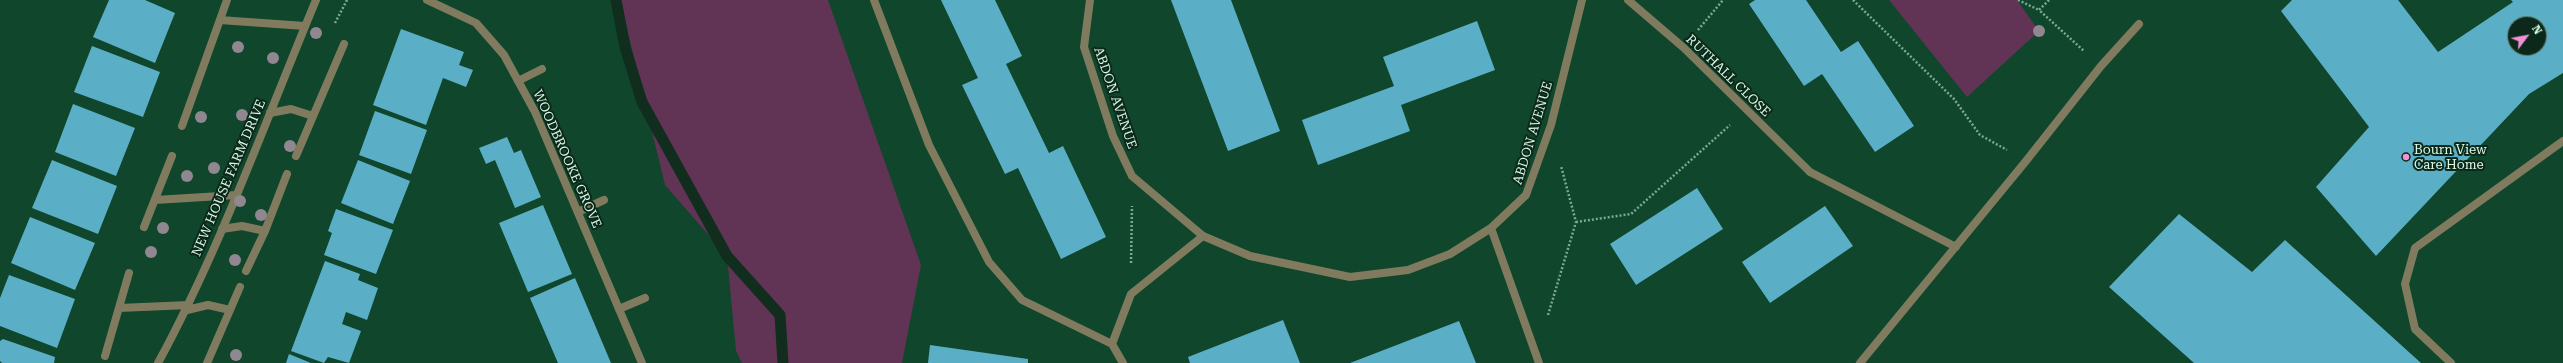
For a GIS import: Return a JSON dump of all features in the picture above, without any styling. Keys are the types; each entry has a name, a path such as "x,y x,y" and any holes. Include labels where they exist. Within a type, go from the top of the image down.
{"street":[{"path":"182,126 227,0"},
{"name":"NEW HOUSE FARM DRIVE","path":"158,363 188,308 237,194 316,0"},
{"name":"WOODBROOKE GROVE","path":"427,0 476,23 504,54 535,112 642,363"},
{"path":"874,0 929,145 989,262 1022,300 1112,344 1123,363"},
{"name":"ABDON AVENUE","path":"1090,0 1084,47 1113,136 1132,176 1203,236 1250,256 1350,277 1408,270 1450,254 1491,228 1526,195 1551,125 1582,0"},
{"name":"RUTHALL CLOSE","path":"1628,0 1684,48 1810,172 1956,247"},
{"path":"220,20 305,26"},
{"path":"1860,363 2026,161 2101,66 2139,24"},
{"path":"296,156 344,44"},
{"path":"518,81 542,70"},
{"path":"270,113 291,110 314,116"},
{"path":"2451,363 2415,329 2404,284 2415,248 2563,141"},
{"path":"144,227 172,156"},
{"path":"246,271 265,231 287,174"},
{"path":"155,200 237,194"},
{"path":"578,212 604,200"},
{"path":"222,229 242,226 265,231"},
{"path":"1491,228 1539,363"},
{"path":"1112,344 1131,294 1203,236"},
{"path":"105,356 129,273"},
{"path":"207,363 240,287"},
{"path":"619,309 645,298"},
{"path":"119,308 188,308 208,305 230,310"}],"path":[{"path":"1684,48 1724,0"},
{"path":"1853,0 1954,99 1980,135 2026,161"},
{"path":"2018,0 2039,10 2101,66"},
{"path":"2039,10 2049,0"},
{"path":"1576,222 1631,214 1746,110"},
{"path":"1536,352 1576,222 1560,162"},
{"path":"1131,294 1132,176"}],"shaded area":[{"path":"620,0 828,0 921,265 902,363 742,363 736,351 727,256 665,185"},
{"path":"1889,0 2017,0 2039,31 1967,97"}],"building":[{"path":"109,0 145,0 175,13 155,63 93,37"},
{"path":"941,0 995,0 1022,56 1006,64 1049,153 1063,146 1106,237 1061,259 1018,168 1005,174 962,85 978,78"},
{"path":"1171,0 1231,0 1280,131 1228,151"},
{"path":"1755,0 1806,0 1841,52 1858,41 1914,126 1875,152 1822,74 1804,86 1749,4"},
{"name":"Bourn View Care Home","path":"2292,0 2398,0 2438,52 2513,2 2511,0 2563,0 2563,73 2529,94 2376,256 2316,187 2369,127 2281,11"},
{"path":"1477,21 1495,70 1401,105 1410,131 1318,165 1302,120 1394,86 1383,57"},
{"path":"401,29 464,52 459,65 473,70 466,87 443,78 426,125 373,105"},
{"path":"92,46 160,72 143,117 74,92"},
{"path":"73,104 135,128 116,176 55,152"},
{"path":"375,111 427,130 411,174 359,155"},
{"path":"507,137 514,153 521,150 541,197 515,208 495,160 486,164 479,148"},
{"path":"52,160 117,186 98,234 32,208"},
{"path":"358,160 410,181 393,224 341,203"},
{"path":"1697,188 1723,229 1636,285 1610,244"},
{"path":"543,205 572,274 528,292 499,223"},
{"path":"1825,206 1853,246 1770,303 1742,262"},
{"path":"336,209 393,230 376,274 324,255 332,233 328,231"},
{"path":"2179,214 2252,272 2285,240 2421,363 2194,363 2109,287"},
{"path":"30,217 95,243 75,290 11,263"},
{"path":"325,261 360,274 358,280 378,288 367,320 346,312 342,324 361,331 349,363 328,357 324,363 291,351"},
{"path":"9,275 75,299 57,348 0,326 0,298"},
{"path":"575,278 611,363 558,363 530,298"},
{"path":"1283,320 1300,363 1190,363 1188,357"},
{"path":"1459,321 1476,363 1350,363"},
{"path":"3,339 55,357 54,363 2,363 0,361 0,341"},
{"path":"930,345 1028,359 1028,363 928,363"},
{"path":"289,354 311,363 286,363"}],"waterway":[{"path":"616,0 625,47 642,102 727,256 780,315 783,363"}],"place":[{"name":"Bourn View Care Home","path":"2406,157"}]}
